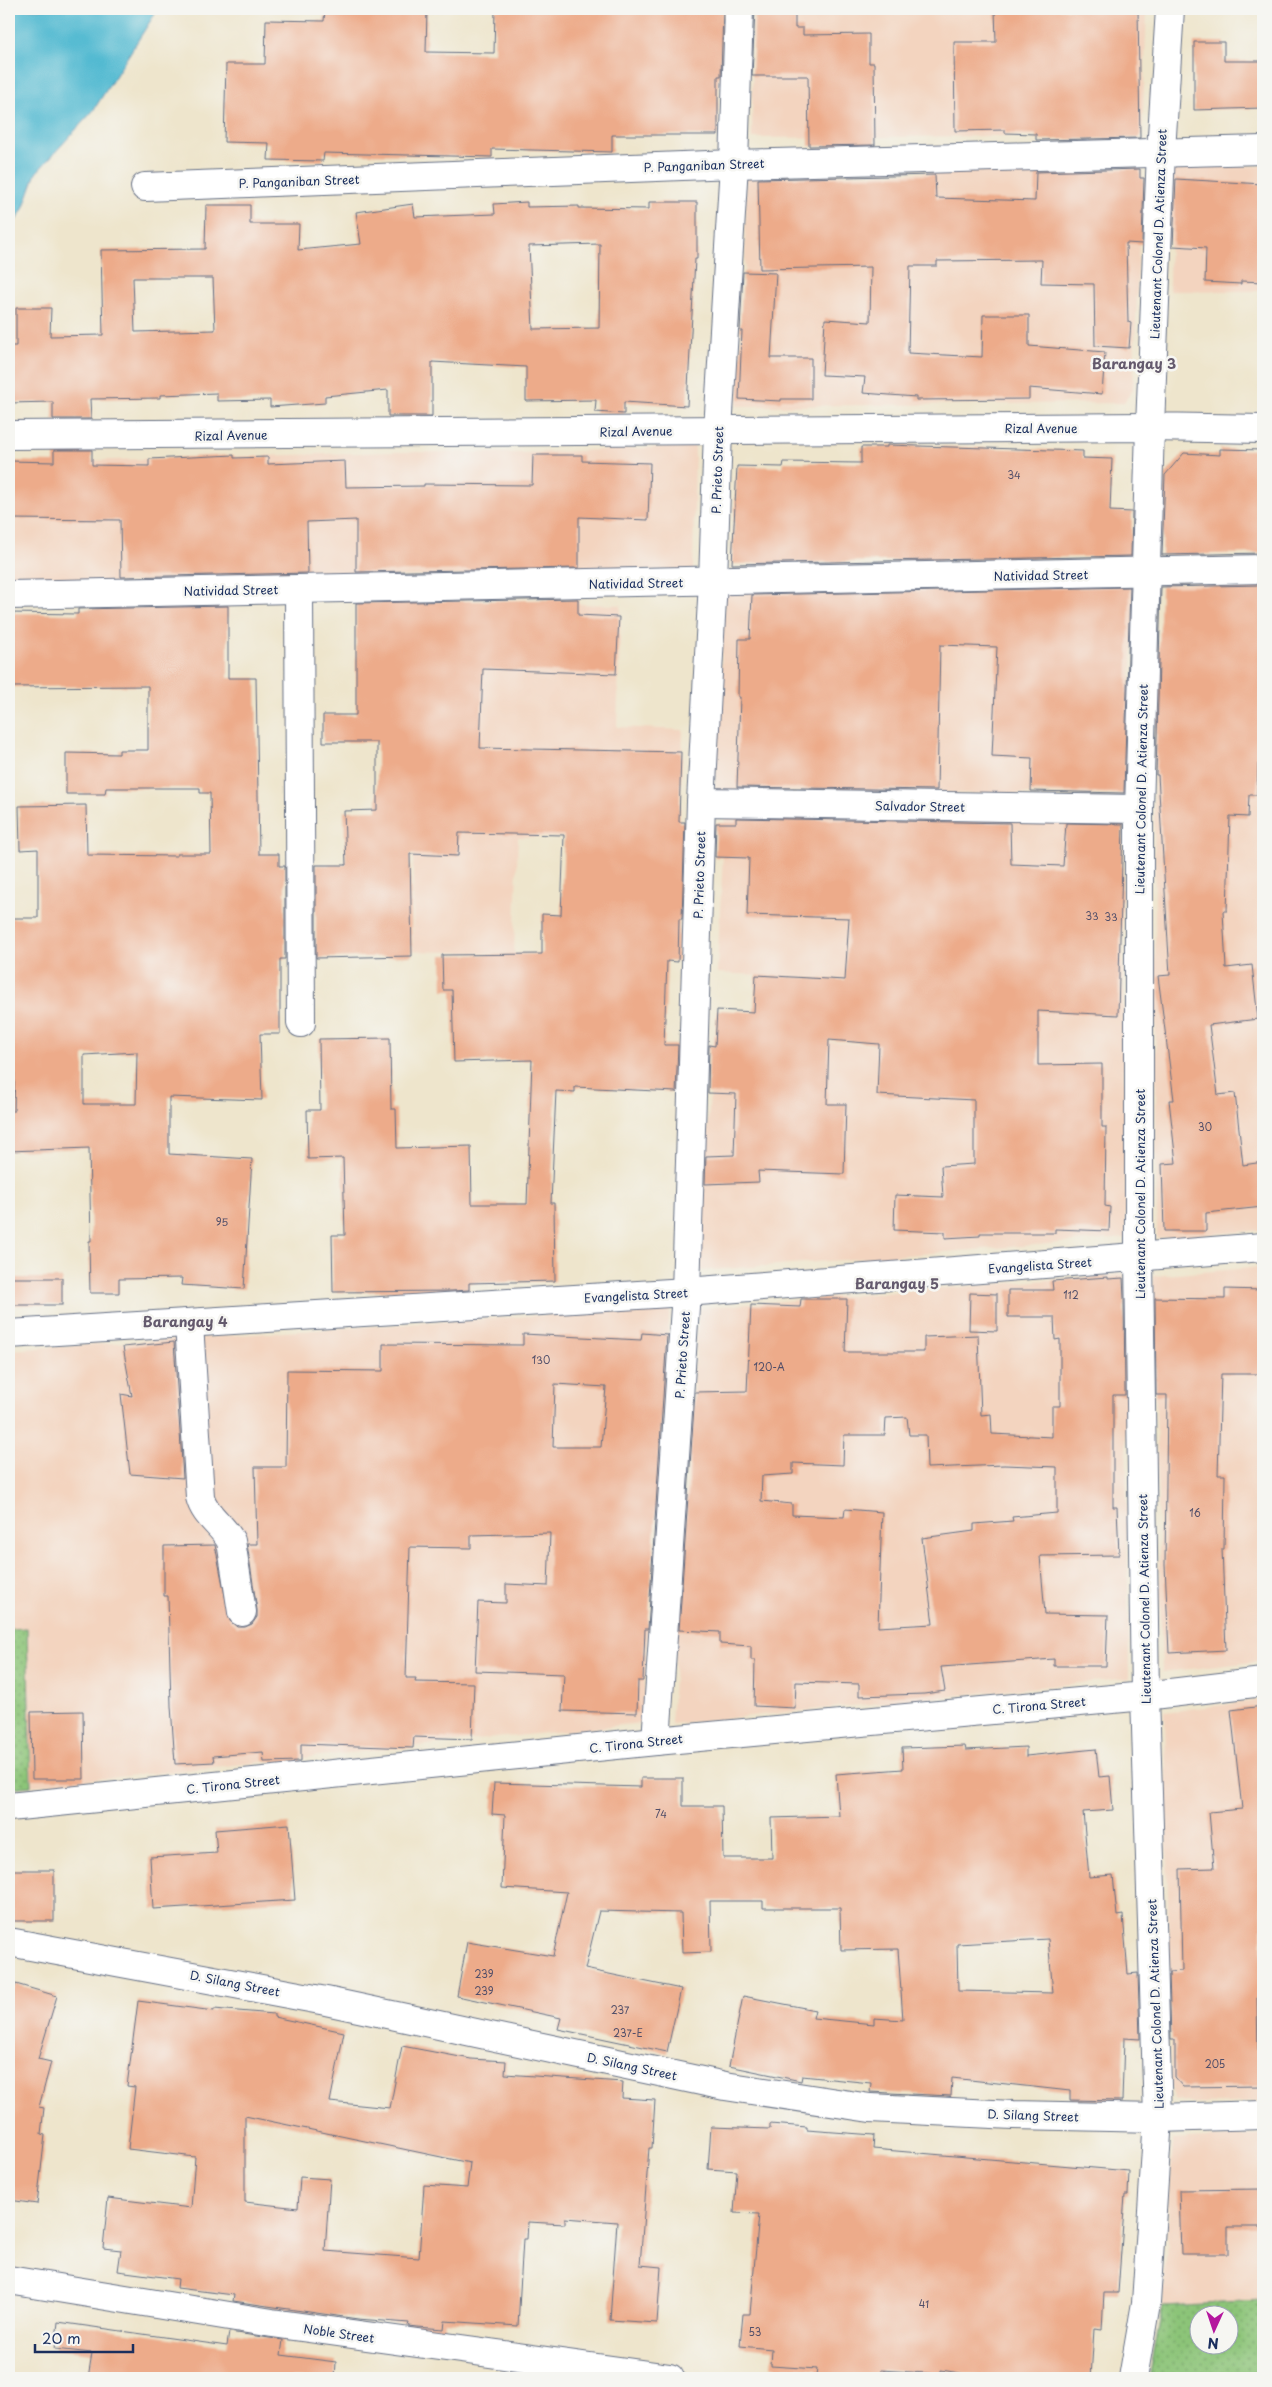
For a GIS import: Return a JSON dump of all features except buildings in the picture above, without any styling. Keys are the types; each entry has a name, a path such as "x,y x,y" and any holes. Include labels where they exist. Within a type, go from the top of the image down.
{"street":[{"name":"P. Prieto Street","path":"656,1741 686,1292 701,802 713,580 718,430 734,164 738,9"},
{"name":"Lieutenant Colonel D. Atienza Street","path":"1133,2378 1146,2303 1158,2118 1145,1696 1139,1258 1139,808 1150,427 1161,151 1170,9"},
{"name":"P. Panganiban Street","path":"145,187 734,164 1161,151 1263,150"},
{"name":"Rizal Avenue","path":"9,435 1150,427 1263,429"},
{"name":"Natividad Street","path":"9,595 1146,573 1263,569"},
{"path":"299,589 301,1023"},
{"name":"Salvador Street","path":"701,802 1139,808"},
{"name":"Evangelista Street","path":"9,1334 686,1292 1263,1247"},
{"path":"189,1324 200,1497 205,1510 226,1532 231,1541 242,1612"},
{"name":"C. Tirona Street","path":"9,1808 656,1741 1145,1696 1263,1682"},
{"name":"D. Silang Street","path":"9,1942 326,2001 744,2089 870,2108 1013,2115 1158,2118 1263,2115"},
{"name":"Noble Street","path":"9,2280 272,2323 670,2378"}],"shaded area":[{"path":"753,9 1147,9 1142,135 752,138"},
{"path":"1171,166 1263,166 1263,291 1169,291"},
{"path":"1142,167 1133,390 1123,403 737,406 745,271 746,177"},
{"path":"695,446 693,570 9,585 9,463 397,452 527,453"},
{"path":"1136,578 1125,795 715,791 725,588"},
{"path":"1162,583 1263,583 1263,1230 1157,1238 1154,763"},
{"path":"423,601 621,605 617,727 683,730 679,839 518,837 514,954 413,951 413,867"},
{"path":"725,813 1121,817 1126,1238 698,1271 714,1034 872,1045 885,981 717,973"},
{"path":"1263,1267 1263,1661 1162,1672 1153,1276"},
{"path":"1124,1274 1129,1678 671,1724 699,1308"},
{"path":"670,1307 642,1723 9,1788 9,1350"},
{"path":"1263,1700 1263,2102 1195,2104 1174,2099 1171,2084 1165,1712"},
{"path":"1263,2135 1263,2378 1149,2378 1163,2306 1173,2140"}],"green space":[{"path":"27,1628 31,1786 9,1788 9,1629"},
{"path":"1263,2301 1263,2378 1149,2378 1163,2306 1190,2305 1190,2354 1240,2354 1240,2304 1203,2304"}],"water":[{"path":"9,9 158,9 93,111 36,173 23,209 9,232"}],"district":[{"name":"Barangay 3","path":"1134,363"},
{"name":"Barangay 5","path":"897,1283"},
{"name":"Barangay 4","path":"185,1321"}]}
